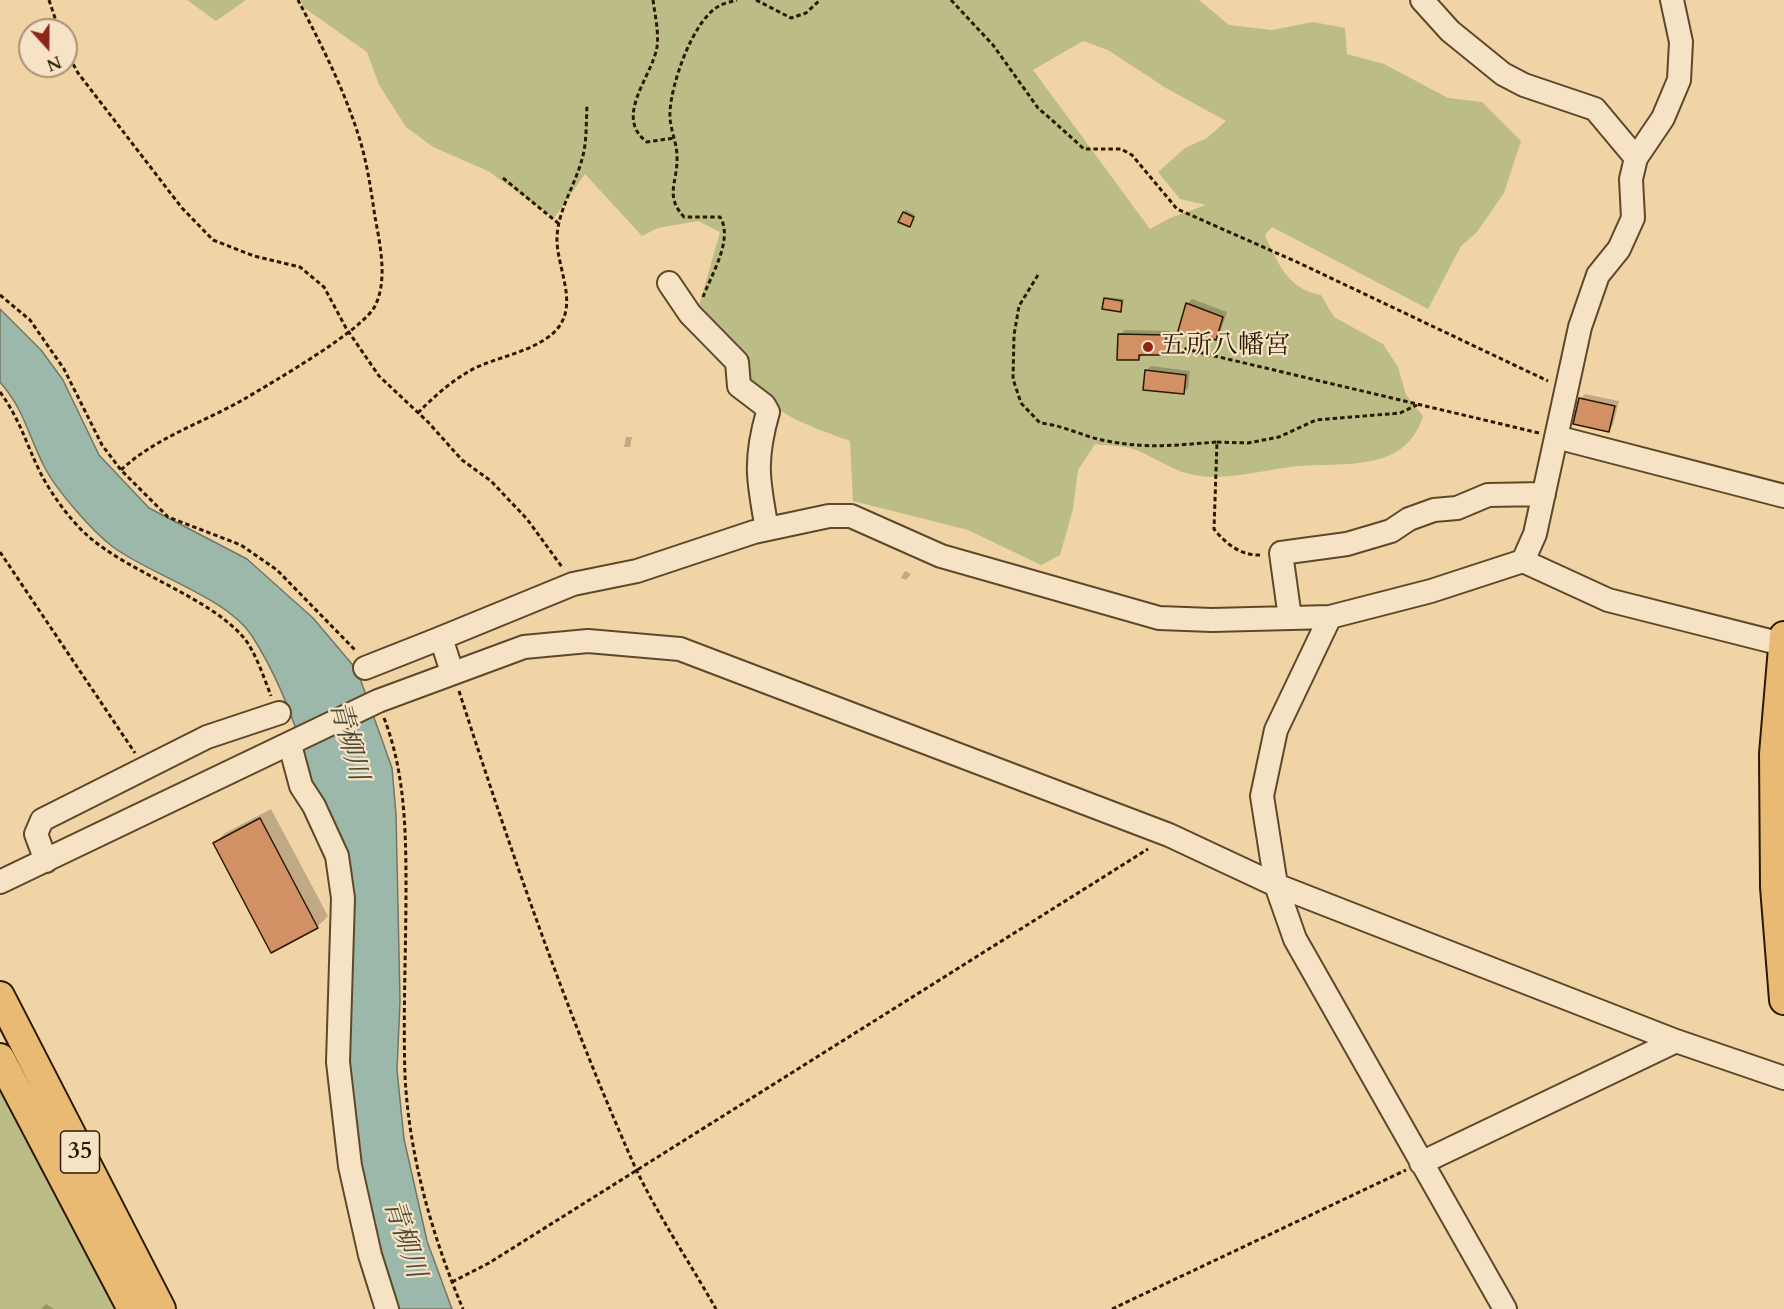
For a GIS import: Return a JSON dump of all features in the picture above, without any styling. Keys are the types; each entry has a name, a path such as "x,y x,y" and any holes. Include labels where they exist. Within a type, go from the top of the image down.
{"main road":[{"path":"1783,640 1774,754 1784,1000"},
{"name":"35","path":"0,996 161,1309"},
{"name":"35","path":"0,1058 132,1309"}],"street":[{"path":"1422,0 1450,31 1503,74 1524,85 1595,109 1636,158"},
{"path":"1523,561 1535,534 1580,327 1598,275 1619,249 1633,218 1631,179 1636,158 1664,118 1679,80 1681,42 1672,0"},
{"path":"669,284 694,318 737,362 739,386 764,405 768,412 758,445 758,484 767,529"},
{"path":"1556,437 1784,496"},
{"path":"1290,618 1281,554 1347,544 1391,531 1409,519 1434,510 1457,508 1488,495 1544,494"},
{"path":"365,668 573,584 637,571 767,529 829,516 851,516 941,556 1159,618 1330,617 1431,591 1523,561 1608,600 1783,640"},
{"path":"1330,617 1276,730 1262,796 1276,885 1295,939 1505,1309"},
{"path":"441,638 453,672"},
{"path":"0,882 372,704 524,647 588,641 680,649 1169,835 1276,885 1676,1041 1784,1078"},
{"path":"46,861 36,834 42,820 207,736 279,713"},
{"path":"296,742 301,786 314,806 337,856 343,898 340,1074 350,1166 370,1255 387,1309"},
{"path":"1421,1163 1676,1041"}],"path":[{"path":"49,0 55,18"},
{"path":"121,470 138,454 246,398 349,333 366,318 375,305 380,286 381,248 359,137 327,55 298,0"},
{"path":"653,0 657,47 638,89 633,122 637,135 647,142 674,138"},
{"path":"694,318 726,237 724,224 720,217 684,217 676,208 671,195 677,169 677,146 670,111 684,56 707,18 718,7 736,0"},
{"path":"756,0 791,18 806,13 820,0"},
{"path":"951,0 993,45 1038,108 1053,122 1084,148 1121,149 1132,155 1178,209 1297,262 1566,389"},
{"path":"78,73 182,208 213,240 254,256 300,267 324,287 349,333 379,376 462,460 491,481 527,519 573,584"},
{"path":"418,413 435,394 475,369 531,348 549,337 568,310 568,295 559,257 558,223 583,157 587,105"},
{"path":"502,178 558,223"},
{"path":"1038,275 1019,306 1014,335 1012,379 1021,403 1040,423 1053,424 1105,441 1149,448 1217,442 1248,443 1279,437 1316,420 1400,413 1419,404"},
{"path":"0,295 30,321 64,369 102,445 121,470 168,517 241,545 277,570 360,656 365,668"},
{"path":"1177,346 1556,437"},
{"path":"0,392 14,411 40,473 59,502 88,536 154,580 216,613 245,639 279,713"},
{"path":"1217,442 1214,529 1224,541 1248,555 1281,554"},
{"path":"0,552 144,767"},
{"path":"453,672 507,841 552,964 636,1169 716,1309"},
{"path":"372,704 400,766 406,855 405,1077 417,1163 433,1228 463,1309"},
{"path":"452,1282 489,1263 1169,835"},
{"path":"1112,1309 1421,1163"}],"green space":[{"path":"187,0 246,0 216,21"},
{"path":"301,0 1199,0 1229,25 1272,30 1313,22 1345,28 1347,54 1384,64 1448,98 1482,102 1521,141 1504,193 1477,232 1461,246 1428,309 1272,227 1265,235 1280,265 1292,281 1310,292 1321,295 1334,317 1383,344 1398,367 1406,395 1423,416 1414,435 1401,448 1385,457 1367,462 1290,467 1242,475 1205,477 1172,468 1131,448 1095,444 1078,470 1073,509 1060,555 1041,565 968,530 853,501 850,441 795,419 766,400 734,366 696,316 720,232 698,221 658,228 642,236 585,174 554,218 488,171 433,147 406,127 379,85 367,52 303,7","holes":["1083,41 1108,50 1166,88 1226,121 1207,138 1185,148 1158,172 1180,199 1206,205 1170,218 1150,229 1033,70"]},
{"path":"0,1087 123,1309 0,1309"}],"water":[{"name":"青柳川","path":"0,309 41,350 63,380 99,455 149,508 247,559 313,618 357,670 392,768 396,814 400,1001 397,1070 404,1139 427,1241 452,1309 398,1309 377,1247 362,1183 352,1118 347,1053 348,969 345,938 328,852 305,756 282,694 268,664 241,622 226,610 113,547 85,521 57,487 38,455 15,402 0,382"}],"building":[{"path":"903,212 914,217 910,227 898,222"},
{"path":"1104,298 1122,301 1121,312 1102,309"},
{"path":"1186,303 1223,317 1216,340 1207,338 1206,341 1178,331"},
{"path":"1118,334 1166,335 1166,342 1171,342 1171,352 1163,352 1163,355 1139,355 1139,360 1117,360"},
{"path":"1145,370 1186,375 1184,394 1143,390"},
{"path":"1579,398 1615,406 1609,432 1573,424"},
{"path":"260,818 318,928 271,953 213,843"}],"place":[{"name":"五所八幡宮","path":"1148,347"}]}
